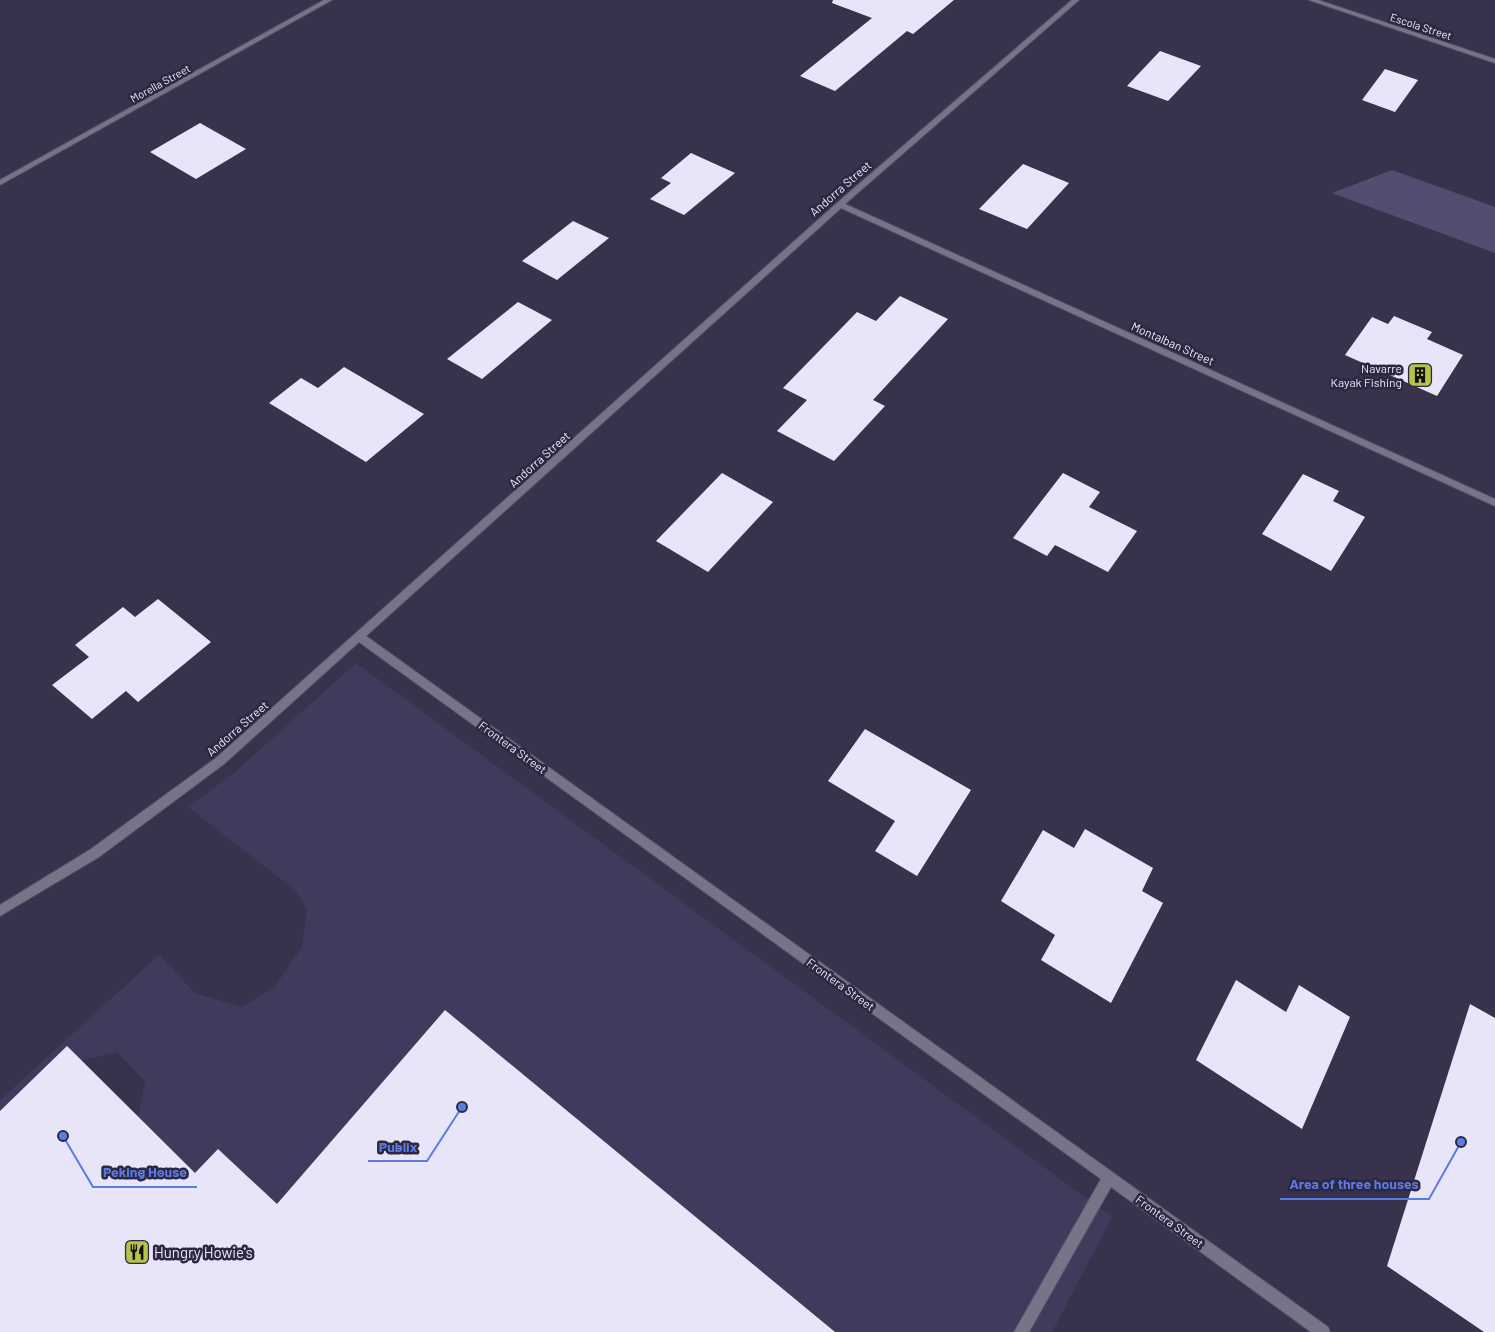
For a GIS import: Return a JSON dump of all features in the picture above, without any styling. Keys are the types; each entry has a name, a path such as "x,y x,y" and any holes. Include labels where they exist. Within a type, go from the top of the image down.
{"street":[{"name":"Morella Street","path":"0,183 329,0"},
{"name":"Andorra Street","path":"0,911 95,853 220,761 840,205 1076,0"},
{"name":"Escola Street","path":"1312,0 1495,61"},
{"name":"Montalban Street","path":"840,205 1495,503"},
{"name":"Frontera Street","path":"359,637 1324,1332"},
{"path":"1021,1332 1109,1177"}],"shaded area":[{"path":"1392,170 1495,207 1495,253 1332,193"},
{"path":"356,663 1112,1217 1052,1332 0,1332 138,1117 145,1081 117,1052 82,1060 0,1141 0,1100 159,955 195,993 241,1007 274,988 302,947 307,909 295,890 188,807 234,773"}],"building":[{"path":"833,0 954,0 913,34 907,31 835,91 800,76 872,18 832,3"},
{"path":"1160,51 1201,66 1168,101 1127,86"},
{"path":"1385,69 1418,80 1395,112 1362,100"},
{"path":"200,123 246,149 196,179 150,152"},
{"path":"691,153 735,173 684,215 650,199 671,183 661,178"},
{"path":"1023,164 1069,183 1027,229 979,209"},
{"path":"573,221 609,238 557,280 522,261"},
{"path":"900,296 948,319 873,400 885,406 834,461 777,431 807,400 783,388 857,312 876,321"},
{"path":"518,302 552,320 482,379 447,359"},
{"name":"Navarre Kayak Fishing","path":"1394,316 1432,332 1427,339 1463,355 1437,396 1345,355 1372,317 1388,324"},
{"path":"344,367 424,414 366,462 269,403 301,378 318,388"},
{"path":"722,473 773,502 708,572 656,541"},
{"path":"1063,473 1100,492 1089,507 1137,531 1108,572 1055,545 1047,556 1013,538"},
{"path":"1303,474 1339,491 1333,501 1365,517 1331,571 1262,534"},
{"path":"158,599 211,642 138,702 126,691 92,719 52,685 89,657 75,645 123,607 135,617"},
{"path":"865,729 971,790 917,876 875,851 895,821 828,781"},
{"path":"1085,829 1153,868 1142,891 1163,903 1111,1003 1041,960 1055,935 1001,901 1043,830 1074,848"},
{"path":"1236,980 1286,1012 1299,985 1350,1017 1302,1129 1196,1060"},
{"path":"1470,1004 1495,1018 1495,1332 1484,1332 1387,1266"},
{"path":"445,1010 835,1332 0,1332 0,1111 67,1046 195,1173 218,1149 277,1204"}],"place":[{"name":"Navarre Kayak Fishing","path":"1420,375"},
{"name":"Publix","path":"462,1107"},
{"name":"Peking House","path":"63,1136"},
{"name":"Area of three houses","path":"1461,1142"},
{"name":"Hungry Howie's","path":"137,1252"}]}
